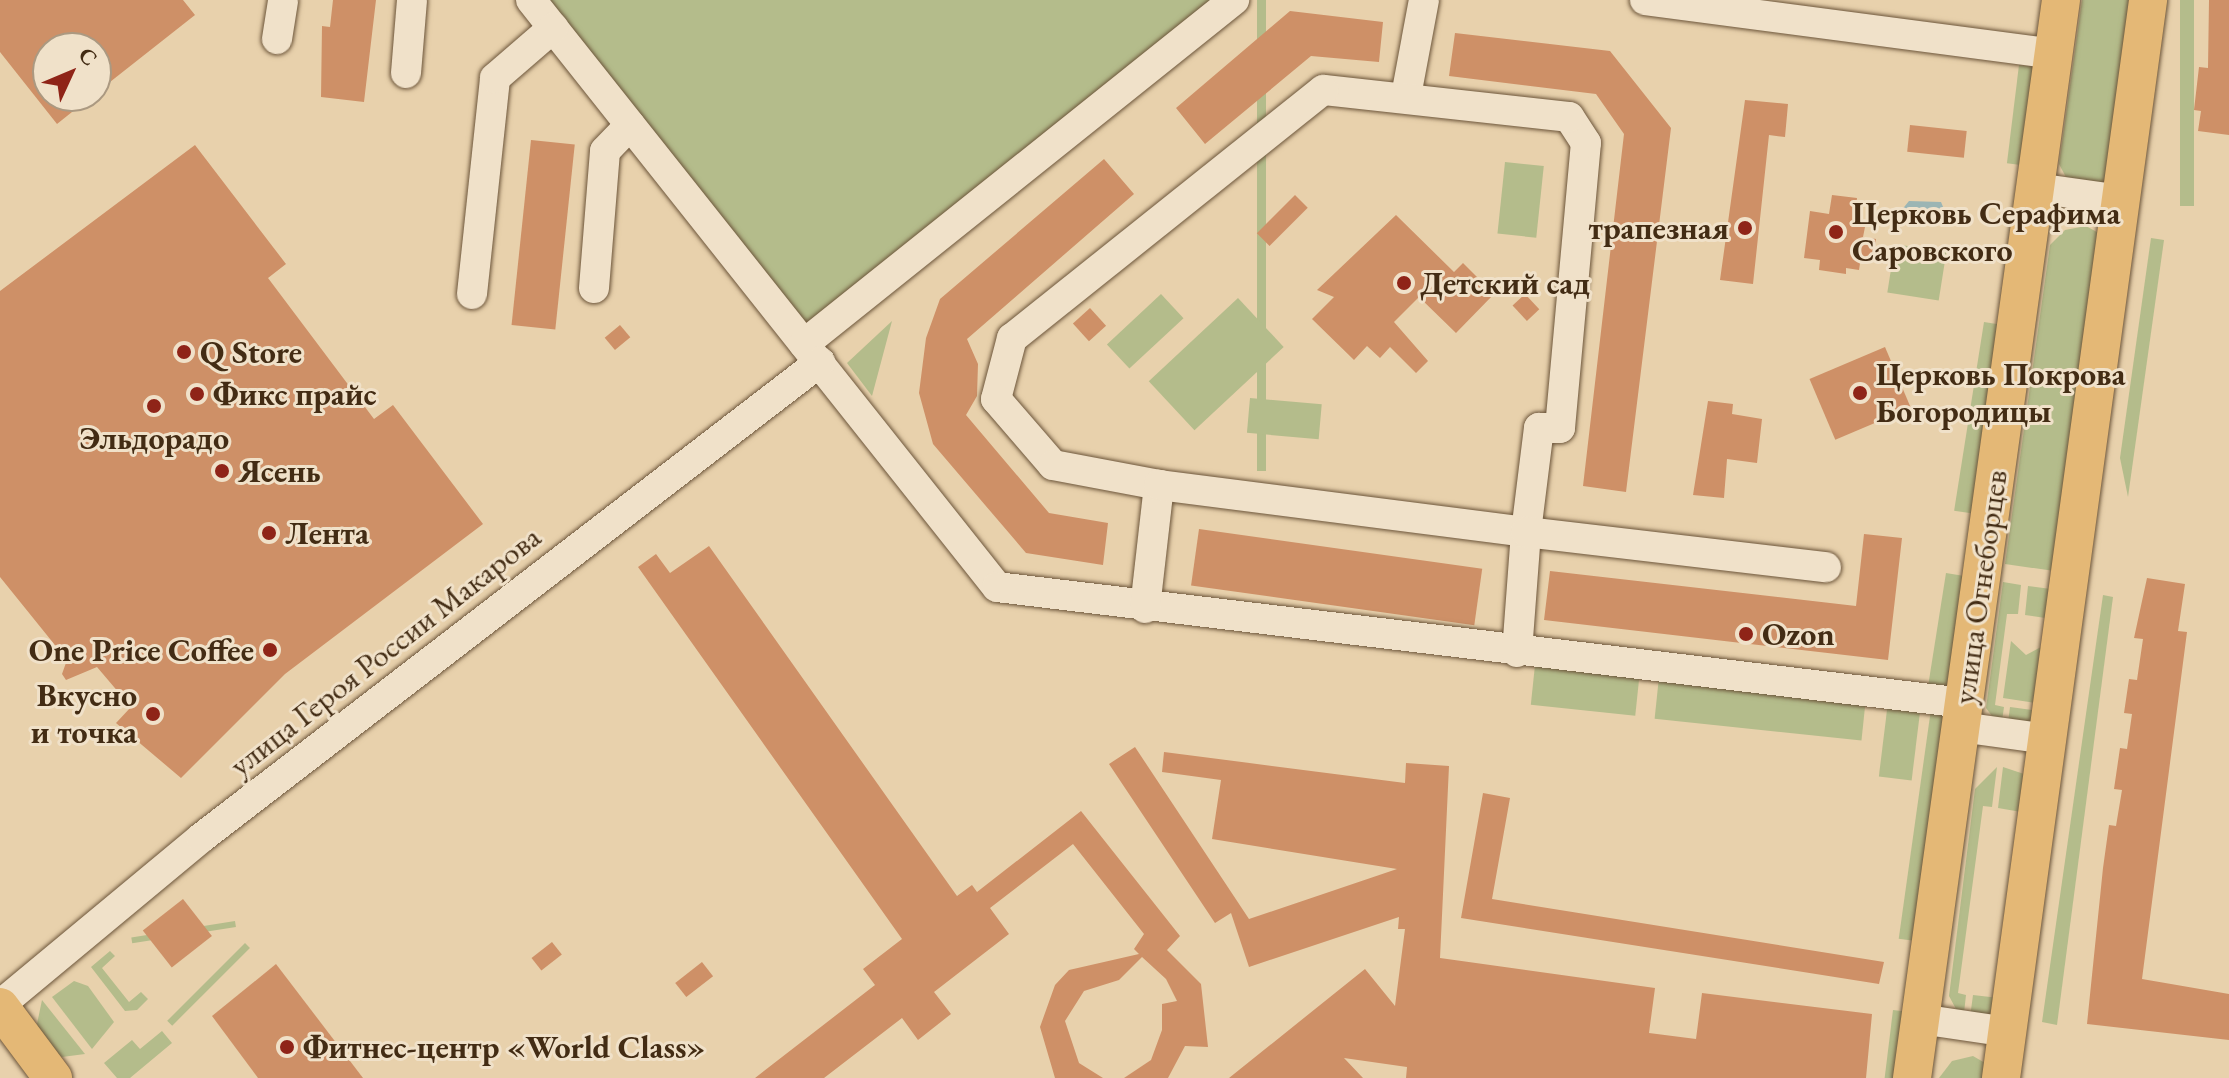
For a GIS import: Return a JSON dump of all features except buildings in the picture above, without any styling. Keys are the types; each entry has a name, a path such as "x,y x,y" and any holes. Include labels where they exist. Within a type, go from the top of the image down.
{"main road":[{"name":"улица Огнеборцев","path":"1912,1078 2061,0"},
{"path":"2001,1078 2148,0"},
{"path":"0,1006 53,1078"},
{"path":"0,1046 23,1078"}],"street":[{"path":"277,39 283,0"},
{"path":"406,73 412,0"},
{"path":"531,0 997,587 1145,608 1517,652 1962,715 2048,739"},
{"name":"улица Героя России Макарова","path":"0,1006 201,838 812,353 1234,0"},
{"path":"1406,96 1424,0"},
{"path":"1645,0 2054,54"},
{"path":"472,294 495,78 553,28"},
{"path":"1517,652 1526,532 1539,428 1560,428 1586,143 1569,117 1406,96 1323,90 1012,338 996,399 1053,465 1159,485 1526,532 1826,567"},
{"path":"594,288 605,151 630,125"},
{"path":"2035,188 2121,200"},
{"path":"1145,608 1159,485"},
{"path":"1920,1019 2008,1032"}],"green space":[{"path":"532,0 1226,0 807,338"},
{"path":"1257,0 1266,0 1266,471 1257,471"},
{"path":"2082,0 2143,0 2117,184 2068,181 2059,164"},
{"path":"2180,0 2194,0 2194,206 2180,206"},
{"path":"2019,65 2035,67 2023,165 2007,163"},
{"path":"1505,162 1544,166 1536,238 1497,234"},
{"path":"2086,226 2104,236 2068,573 2005,564 2050,245 2065,230"},
{"path":"2151,238 2164,240 2128,497 2120,458"},
{"path":"1895,244 1946,252 1939,301 1887,292"},
{"path":"1161,294 1184,318 1129,369 1107,344"},
{"path":"1238,298 1284,347 1194,430 1149,381"},
{"path":"892,321 872,396 847,363"},
{"path":"1984,322 2003,325 1973,514 1954,511"},
{"path":"1250,398 1322,404 1319,439 1247,433"},
{"path":"1946,573 1966,576 1948,689 1928,686"},
{"path":"2003,582 2021,585 2018,614 2007,614 1995,705 2004,707 2001,728 1986,708"},
{"path":"2028,586 2066,591 2050,716 2007,730 2010,707 2040,711 2052,619 2025,615"},
{"path":"2103,595 2113,597 2057,1025 2042,1022"},
{"path":"2011,641 2026,655 2043,646 2035,703 2003,698"},
{"path":"1535,665 1639,676 1635,716 1531,705"},
{"path":"1659,677 1866,699 1861,741 1655,719"},
{"path":"1888,702 1921,706 1912,780 1879,776"},
{"path":"1931,709 1946,711 1914,941 1899,939"},
{"path":"1997,767 1992,807 1983,806 1958,993 1966,995 1963,1022 1949,996 1975,789"},
{"path":"2003,767 2033,777 2039,804 2007,1016 1999,1025 1979,1028 1969,1025 1973,995 1999,998 2027,813 1998,808"},
{"path":"235,921 236,927 132,943 131,937"},
{"path":"245,943 250,948 172,1026 167,1021"},
{"path":"110,951 115,956 102,968 129,1002 141,992 148,999 137,1010 125,1011 91,967"},
{"path":"74,981 88,986 114,1022 92,1049 52,997"},
{"path":"42,1000 85,1054 62,1057 51,1051 37,1024"},
{"path":"1893,1010 1909,1012 1901,1078 1885,1078"},
{"path":"162,1031 172,1043 130,1078 117,1078 104,1063 132,1040 140,1049"},
{"path":"1973,1056 1992,1067 1997,1078 1939,1078 1952,1061"}],"water":[{"path":"1909,201 1941,202 1946,214 1936,224 1910,225 1900,212"}],"place":[{"name":"трапезная","path":"1745,228"},
{"name":"Церковь Серафима Саровского","path":"1836,232"},
{"name":"Детский сад","path":"1404,283"},
{"name":"Q Store","path":"184,352"},
{"name":"Церковь Покрова Богородицы","path":"1860,393"},
{"name":"Фикс прайс","path":"197,394"},
{"name":"Эльдорадо","path":"154,406"},
{"name":"Ясень","path":"222,471"},
{"name":"Лента","path":"269,533"},
{"name":"Ozon","path":"1746,634"},
{"name":"One Price Coffee","path":"270,650"},
{"name":"Вкусно и точка","path":"153,714"},
{"name":"Фитнес-центр «World Class»","path":"287,1047"}]}
